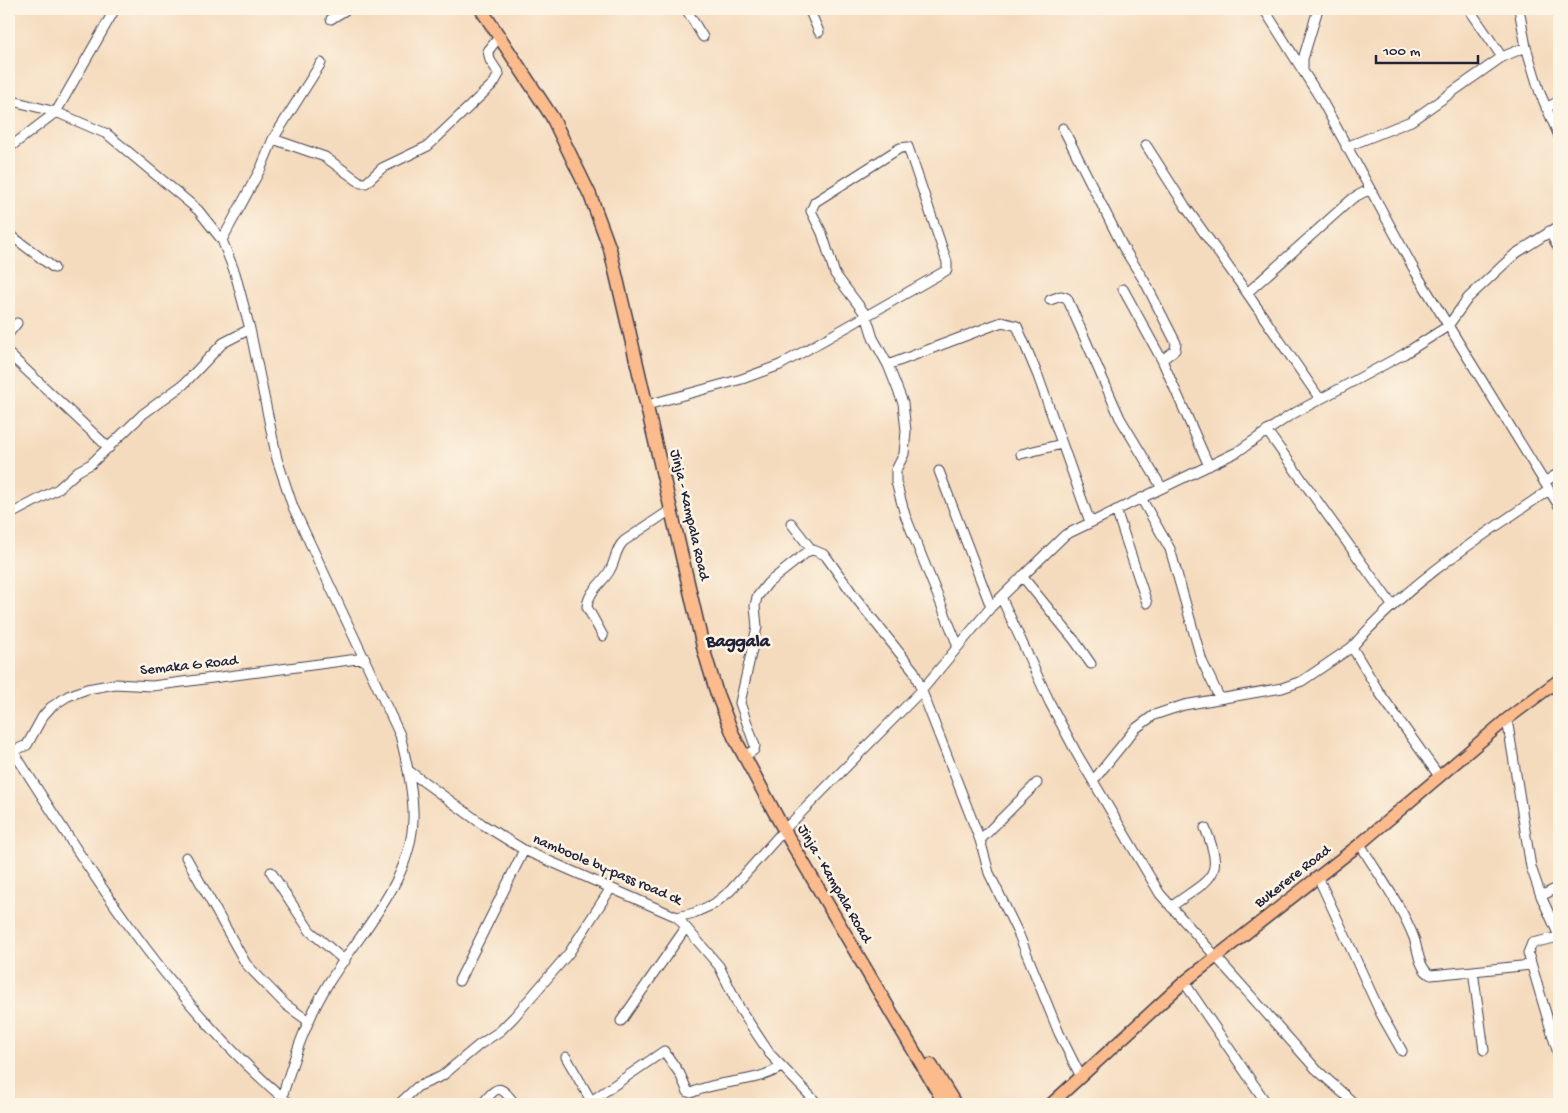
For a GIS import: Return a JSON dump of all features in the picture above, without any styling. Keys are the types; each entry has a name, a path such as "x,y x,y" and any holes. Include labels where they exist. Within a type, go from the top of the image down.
{"highway":[{"name":"Jinja - Kampala Road","path":"481,9 552,117 590,195 610,249 704,651 725,715 784,830 945,1104"},
{"name":"Jinja - Kampala Road","path":"894,1018 917,1041 955,1104"}],"main road":[{"name":"Bukerere Road","path":"1051,1104 1184,982 1360,844 1506,719 1559,680"}],"street":[{"path":"9,148 56,112 115,9"},
{"path":"331,19 347,9"},
{"path":"686,9 703,37"},
{"path":"809,9 819,32"},
{"path":"1264,9 1322,102 1346,148 1448,326 1559,506"},
{"path":"1303,71 1302,59 1318,9"},
{"path":"1469,9 1502,56"},
{"path":"1519,9 1526,47 1546,108 1559,136"},
{"path":"273,139 325,157 361,183 366,183 382,168 428,146 494,84 499,74 490,60 488,51 499,36"},
{"path":"1346,148 1411,121 1502,56 1526,47"},
{"path":"222,240 261,168 273,139 321,63"},
{"path":"9,100 56,112 107,134 198,210 222,240 235,273 250,329 277,459 293,508 396,723 409,771 413,811 412,836 406,861 384,905 328,983 307,1020 280,1098 290,1104"},
{"path":"1546,108 1559,101"},
{"path":"1063,128 1123,247 1145,282 1176,343 1175,350 1162,360"},
{"path":"1146,145 1184,206 1248,293 1320,399"},
{"path":"647,405 742,379 780,365 866,315 933,280 947,270 947,262 908,147 900,148 812,205 812,215 822,233 835,274 866,315 873,338 888,365 904,412 904,454 896,470 896,482 905,515 958,646"},
{"path":"1248,293 1353,198 1370,189"},
{"path":"1448,326 1468,298 1514,254 1559,226"},
{"path":"1549,231 1559,250"},
{"path":"9,234 54,268"},
{"path":"1123,289 1162,360 1209,466"},
{"path":"1050,300 1061,296 1067,298 1120,418 1162,488"},
{"path":"888,365 1002,322 1017,326 1090,522"},
{"path":"9,333 17,323"},
{"name":"namboole by-pass road ck","path":"409,771 482,824 524,850 677,917 694,913 714,904 743,877 784,830 922,690 991,607 1065,535 1209,466 1320,399 1372,372 1448,326"},
{"path":"9,515 58,489 109,448 143,414 184,384 223,343 250,329"},
{"path":"9,354 109,448"},
{"path":"1267,431 1392,605"},
{"path":"1021,454 1062,444"},
{"path":"939,471 991,607"},
{"path":"1093,780 1144,720 1184,706 1259,693 1302,681 1352,647 1392,605 1546,486 1559,473"},
{"path":"1141,498 1170,548 1202,660 1220,699"},
{"path":"603,636 587,607 592,592 609,572 619,546 624,540 672,509"},
{"path":"1116,510 1147,603"},
{"path":"791,523 811,549 825,555 855,597 914,671 980,840 989,873 1019,935 1059,1033 1081,1077"},
{"path":"745,756 754,750 755,746 740,703 757,627 755,606 757,597 768,583 811,549"},
{"path":"1022,576 1075,641 1091,664"},
{"path":"1001,597 1050,703 1160,894 1316,1070 1355,1104"},
{"path":"1352,647 1379,692 1439,776"},
{"name":"Semaka G Road","path":"280,1098 178,991 93,876 13,751 27,745 43,716 51,707 68,696 87,690 115,684 152,686 365,658"},
{"path":"1506,719 1532,867 1541,896 1559,937 1532,943 1528,953 1541,1002 1556,1029 1559,1057"},
{"path":"980,840 1037,782"},
{"path":"1171,907 1208,878 1215,869 1215,851 1205,828"},
{"path":"1360,844 1404,915 1414,936 1424,970 1431,975 1531,966"},
{"path":"459,981 524,850"},
{"path":"186,857 246,964 286,1006 307,1020"},
{"path":"271,872 310,931 345,961"},
{"path":"1318,877 1381,1014 1402,1050"},
{"path":"1541,896 1559,887"},
{"path":"398,1104 417,1087 442,1076 514,1018 569,953 612,888"},
{"path":"677,917 685,929 719,966 740,1009 761,1041 782,1067 818,1104"},
{"path":"621,1021 685,929"},
{"path":"1474,971 1484,1050"},
{"path":"1184,982 1267,1104"},
{"path":"566,1057 592,1102 630,1076 658,1053 664,1051 680,1074 688,1092 691,1093 711,1085 761,1076 782,1067"},
{"path":"482,1104 495,1089 499,1088 504,1090 515,1104"}],"district":[{"name":"Baggala","path":"738,642"}]}
